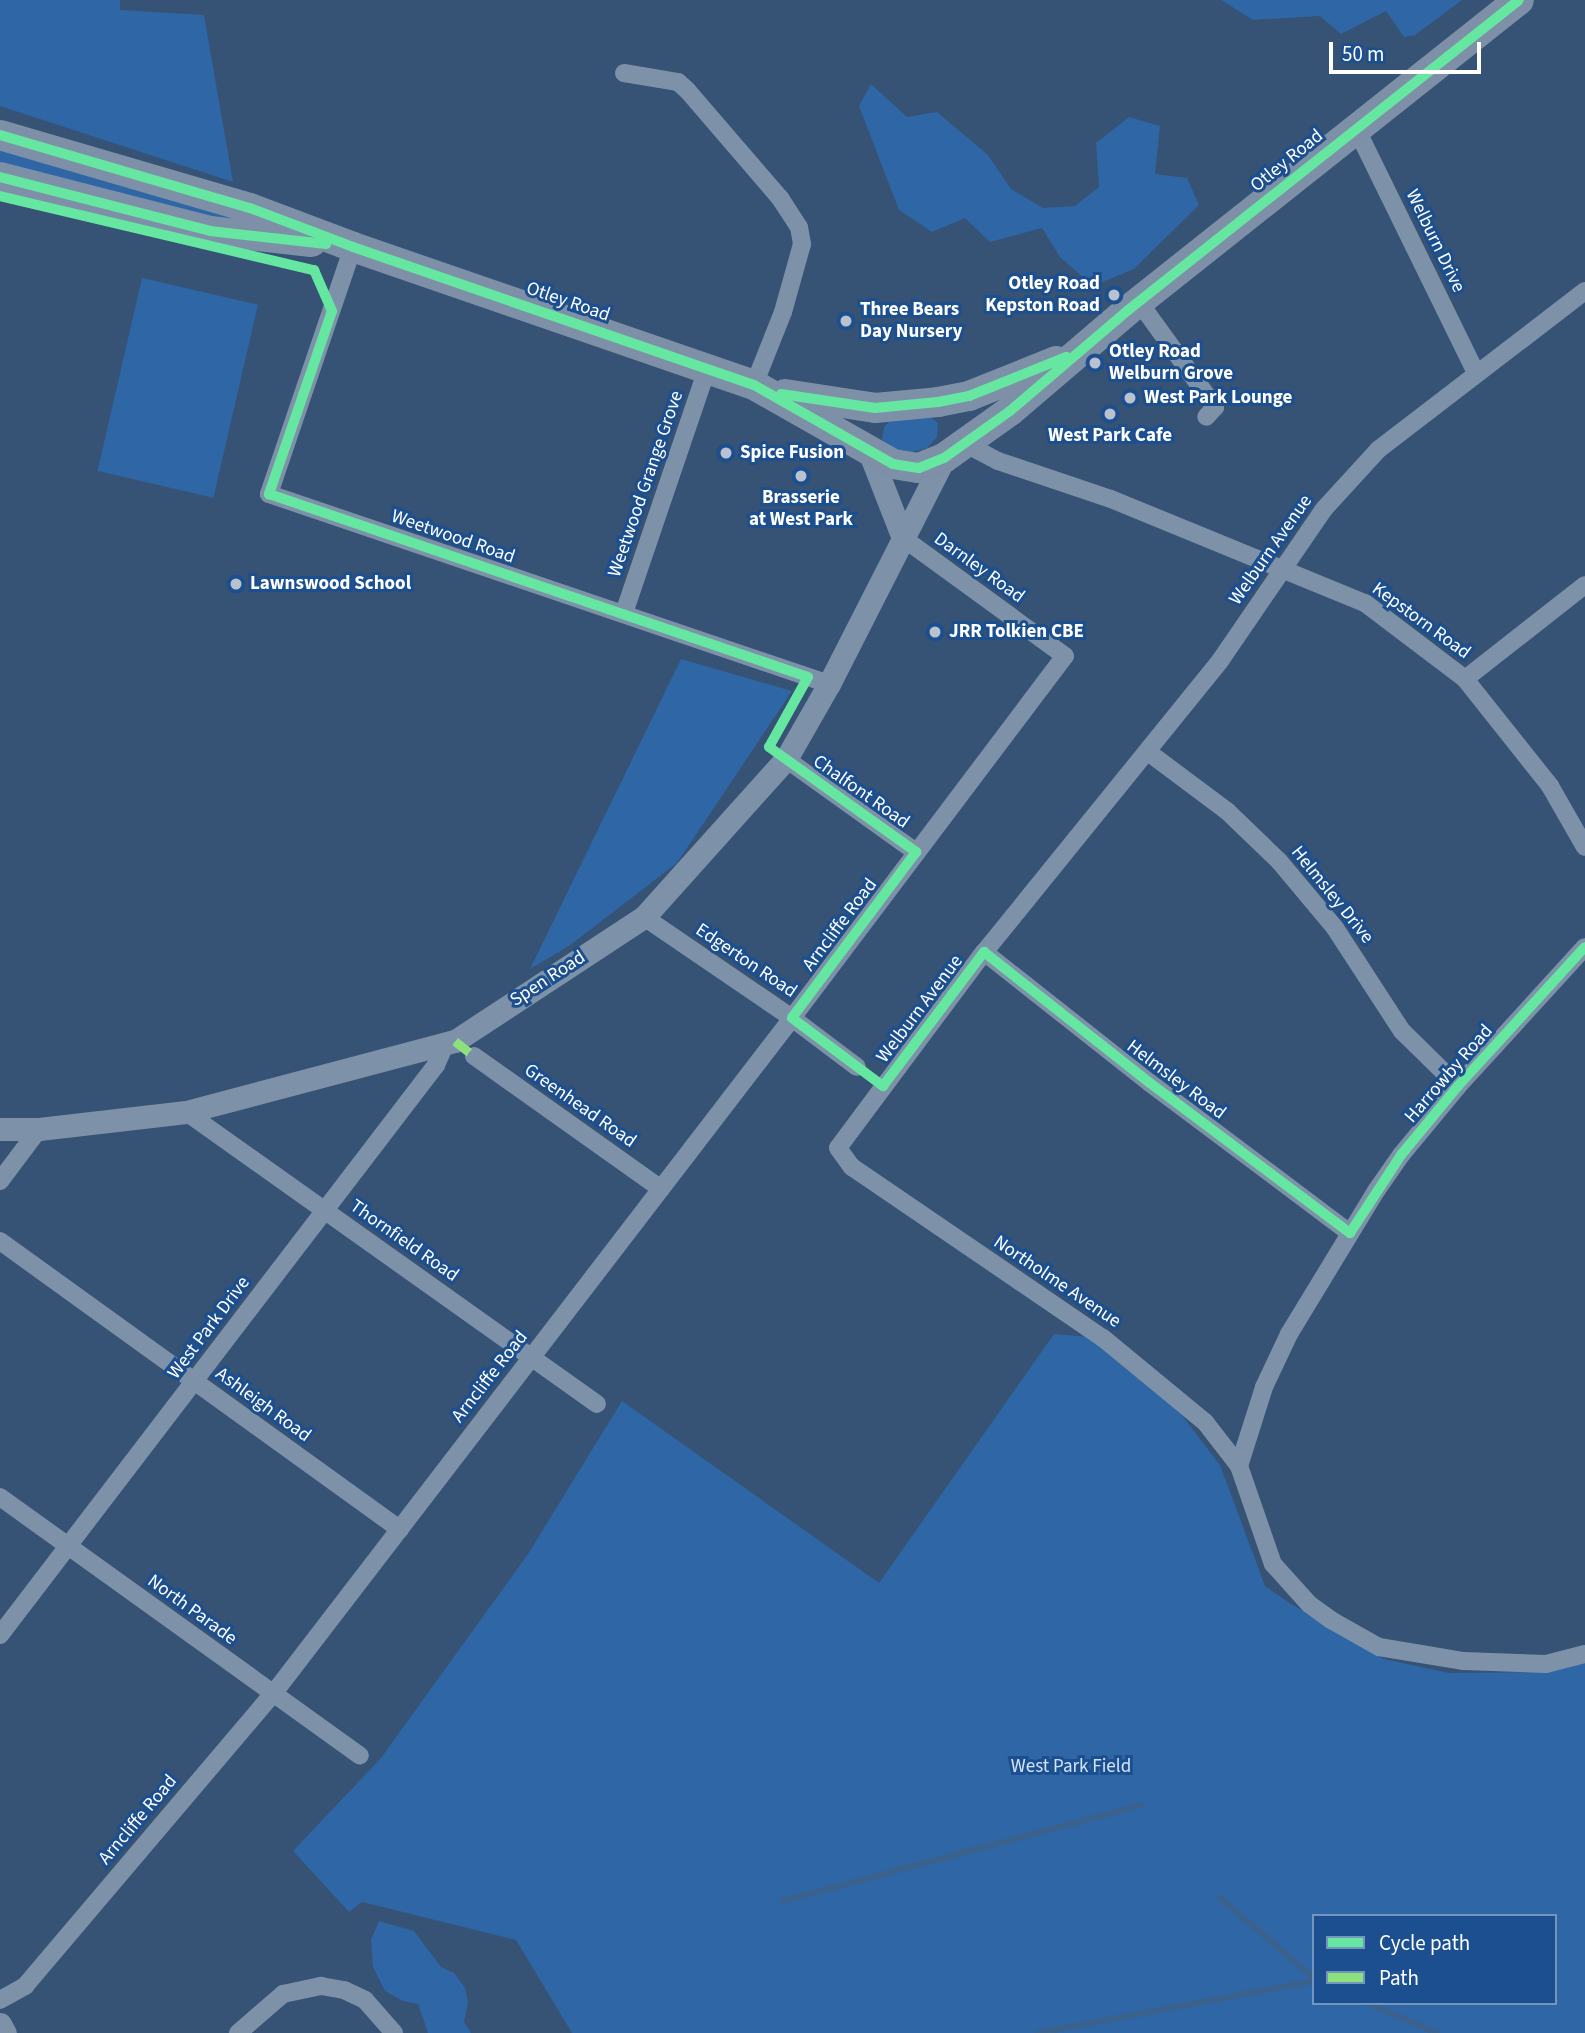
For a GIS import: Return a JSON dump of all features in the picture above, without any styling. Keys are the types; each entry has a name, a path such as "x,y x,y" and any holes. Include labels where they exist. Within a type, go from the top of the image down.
{"highway":[{"name":"Otley Road","path":"763,388 893,464 919,468 954,451 1010,411 1139,302 1519,0"},
{"name":"Otley Road","path":"0,135 250,208 353,247 763,388 875,408 938,402 969,396 1079,351"},
{"name":"Otley Road","path":"0,177 210,231 353,247"},
{"path":"938,402 954,451"},
{"path":"869,451 875,408"}],"street":[{"path":"625,73 678,82 786,205 799,227 802,244 763,388"},
{"name":"Welburn Drive","path":"1356,128 1476,373"},
{"name":"Weetwood Road","path":"353,247 269,494 829,684"},
{"name":"Welburn Avenue","path":"838,1149 984,951 1220,661 1324,509 1378,450 1585,291"},
{"path":"1139,302 1215,407 1206,417"},
{"name":"Weetwood Grange Grove","path":"624,613 707,369"},
{"path":"869,451 903,538"},
{"name":"Spen Road","path":"0,1129 39,1129 187,1112 455,1041 643,917 786,760 829,684 903,538 954,451"},
{"name":"Kepstorn Road","path":"954,451 998,461 1111,499 1365,603 1465,679 1550,786 1585,847"},
{"name":"Darnley Road","path":"903,538 1065,656"},
{"path":"1465,679 1585,585"},
{"name":"Arncliffe Road","path":"0,2000 25,1986 273,1694 792,1018 1065,656"},
{"name":"Helmsley Drive","path":"1148,752 1227,811 1279,861 1335,928 1402,1031 1458,1086"},
{"name":"Chalfont Road","path":"786,760 916,852"},
{"name":"Edgerton Road","path":"643,917 792,1018 857,1067"},
{"name":"Harrowby Road","path":"1239,1466 1265,1387 1289,1334 1401,1155 1458,1086 1585,947"},
{"name":"Helmsley Road","path":"984,951 1150,1083 1350,1233"},
{"name":"West Park Drive","path":"0,1636 436,1065 446,1043"},
{"name":"Greenhead Road","path":"474,1056 661,1189"},
{"name":"Thornfield Road","path":"187,1112 597,1404"},
{"path":"0,1181 39,1129"},
{"name":"Northolme Avenue","path":"838,1149 852,1167 1103,1338 1205,1423 1239,1466 1273,1564 1309,1604 1356,1636 1379,1647 1464,1661 1546,1664 1585,1654"},
{"name":"Ashleigh Road","path":"0,1241 400,1529"},
{"name":"North Parade","path":"0,1497 360,1756"},
{"path":"238,2033 283,1994 321,1986 344,1990 365,2000 394,2033"},
{"path":"0,2024 5,2033"}],"green space":[{"path":"0,0 120,0 120,10 204,15 233,182 0,106"},
{"path":"1221,0 1462,0 1415,35 1404,37 1386,11 1341,34 1320,16 1253,20"},
{"path":"871,84 907,117 937,112 988,155 1011,189 1043,208 1075,206 1099,187 1096,143 1129,117 1160,126 1155,174 1187,178 1199,205 1134,269 1093,286 1060,257 1042,228 990,242 965,218 932,232 899,210 859,106"},
{"path":"0,147 267,223 231,224 0,166"},
{"path":"142,278 258,305 213,498 97,471"},
{"path":"926,414 938,423 937,437 927,448 899,452 882,440 884,427 893,418"},
{"path":"681,659 792,691 677,863 569,946 530,969"},
{"name":"West Park Field","path":"1054,1334 1090,1337 1181,1414 1220,1465 1265,1586 1288,1602 1384,1659 1449,1673 1548,1672 1585,1662 1585,2033 572,2033 516,1940 362,1902 349,1912 293,1851 381,1758 528,1554 622,1401 879,1583"},
{"path":"379,1921 414,1931 441,1967 454,1973 465,1988 468,2002 464,2022 471,2033 428,2033 418,2004 403,2001 385,1991 373,1967 371,1940"}],"waterway":[{"path":"783,1901 1142,1805"},
{"path":"1220,1898 1312,1976"},
{"path":"1038,2033 1312,1981"},
{"path":"1373,2005 1437,2033"}],"marked path":[{"path":"455,1041 474,1056"}],"cycle path":[{"path":"0,135 250,208 353,247 754,385 893,464 919,468 944,458 1010,411 1127,311 1519,0"},
{"path":"0,177 210,231 326,244"},
{"path":"0,196 314,270 332,311 269,494 808,677 769,747 916,852 792,1018 883,1086 984,952 1150,1083 1350,1233 1401,1155 1458,1086 1585,947"},
{"path":"781,394 875,408 938,402 969,396 1066,357"}],"place":[{"name":"Otley Road Kepston Road","path":"1114,295"},
{"name":"Three Bears Day Nursery","path":"846,321"},
{"name":"Otley Road Welburn Grove","path":"1095,363"},
{"name":"West Park Lounge","path":"1130,398"},
{"name":"West Park Cafe","path":"1110,414"},
{"name":"Spice Fusion","path":"726,453"},
{"name":"Brasserie at West Park","path":"801,476"},
{"name":"Lawnswood School","path":"236,584"},
{"name":"JRR Tolkien CBE","path":"935,632"}]}
